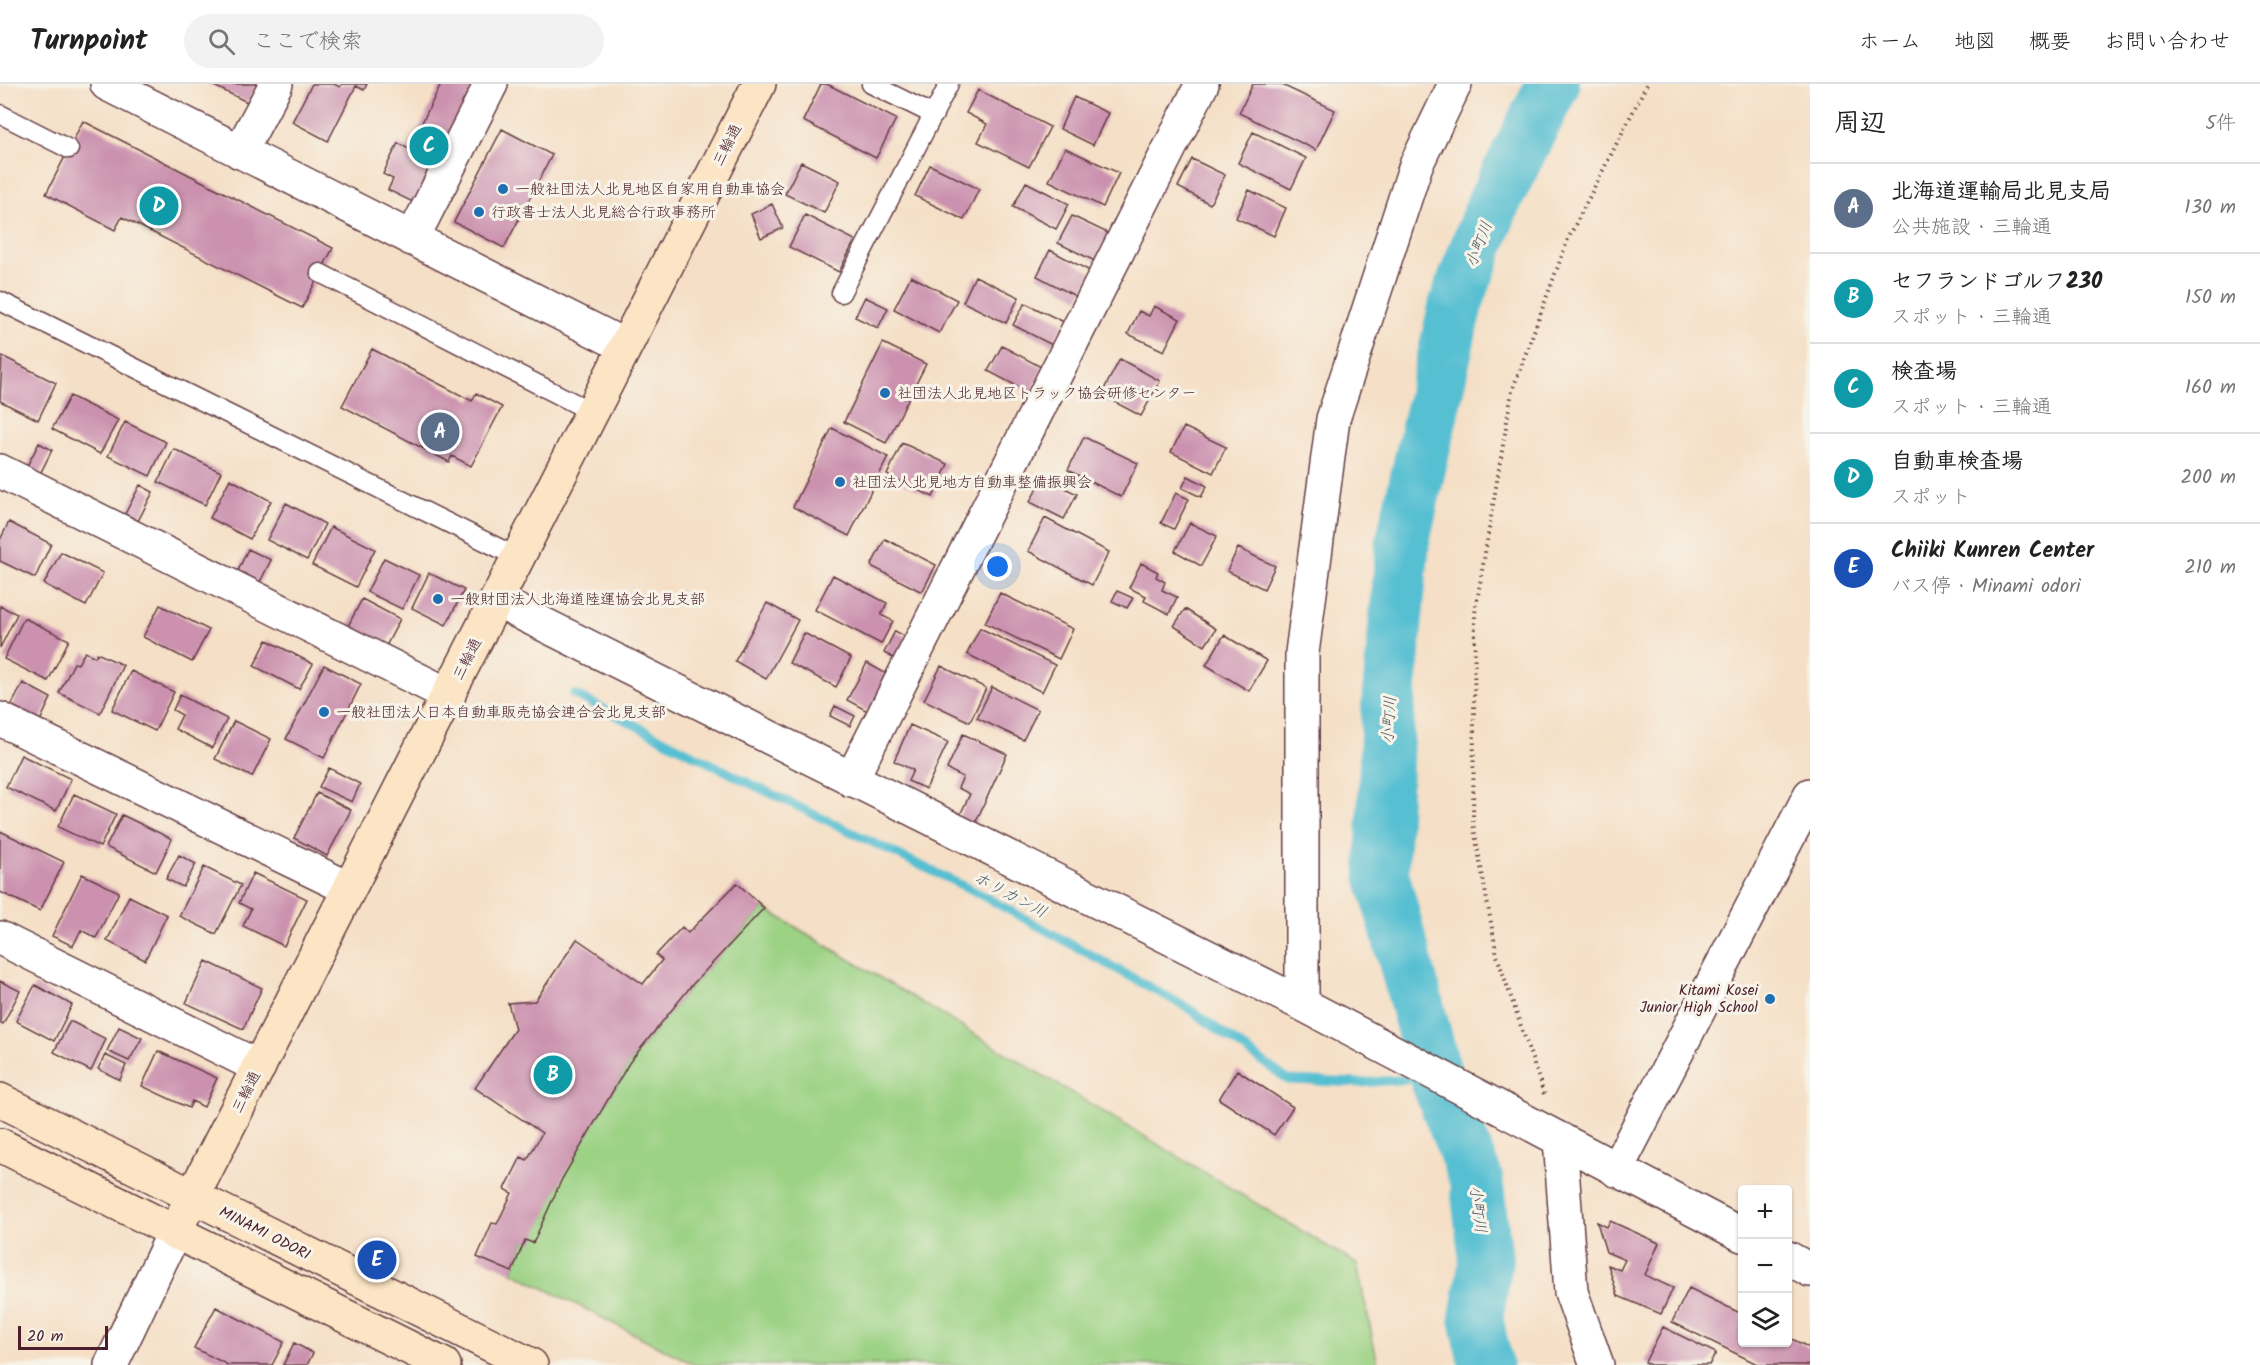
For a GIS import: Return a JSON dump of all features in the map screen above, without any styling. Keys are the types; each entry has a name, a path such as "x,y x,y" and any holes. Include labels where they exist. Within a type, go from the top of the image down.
{"street":[{"path":"106,84 626,346"},
{"path":"240,152 276,84"},
{"path":"412,239 491,84"},
{"name":"三輪通","path":"174,1233 348,888 498,601 759,84"},
{"path":"851,780 1202,84"},
{"path":"1302,1004 1302,653 1333,419 1416,165 1455,84"},
{"path":"0,471 449,695"},
{"path":"498,601 851,780 1302,1004 1738,1232"},
{"path":"0,719 348,888"},
{"path":"1617,1170 1810,795"},
{"path":"0,938 259,1067"},
{"name":"MINAMI ODORI","path":"0,1100 531,1365"},
{"path":"1546,1132 1571,1292 1597,1365"},
{"path":"0,1145 444,1365"},
{"path":"111,1365 174,1233"},
{"path":"1792,1260 1810,1269"}],"lane":[{"path":"871,84 934,114"},
{"path":"841,293 949,84"},
{"path":"0,114 69,149"},
{"path":"320,273 592,412"},
{"path":"0,301 519,558"}],"path":[{"path":"1546,1132 1497,956 1473,823 1475,613 1512,391 1568,239 1647,84"}],"green space":[{"path":"764,908 1357,1264 1378,1365 695,1365 512,1272 525,1240 629,1063 691,986"}],"building":[{"path":"210,84 258,84 249,103"},
{"path":"312,84 334,84 340,87 342,84 367,84 364,90 356,86 328,141 292,122"},
{"path":"441,84 479,84 419,205 388,190 393,179 383,174 398,143 409,149"},
{"path":"821,84 827,84 896,119 876,158 803,121"},
{"path":"1253,84 1280,84 1335,110 1316,150 1239,113"},
{"path":"978,90 1050,127 1029,167 978,142 987,124 966,113"},
{"path":"1074,97 1108,113 1093,145 1060,129"},
{"path":"83,121 333,248 302,308 122,217 115,230 46,194"},
{"name":"一般社団法人北見地区自家用自動車協会","path":"502,129 552,155 504,248 454,222"},
{"path":"1253,132 1306,158 1291,189 1238,163"},
{"path":"1065,148 1119,173 1103,207 1049,181"},
{"path":"1192,159 1225,175 1210,204 1178,187"},
{"path":"801,162 840,181 824,213 785,194"},
{"path":"930,165 979,189 964,220 915,196"},
{"path":"1026,182 1069,204 1056,229 1013,207"},
{"path":"1249,190 1286,208 1274,236 1236,218"},
{"path":"772,204 783,228 761,238 751,214"},
{"path":"805,215 855,240 839,272 789,247"},
{"path":"1072,216 1112,235 1099,263 1058,243"},
{"path":"1050,250 1092,272 1079,298 1037,276"},
{"path":"911,276 957,300 939,333 894,309"},
{"path":"975,276 1019,297 1006,323 963,302"},
{"path":"865,297 888,308 878,328 855,317"},
{"path":"1025,303 1064,322 1052,345 1013,325"},
{"path":"1154,306 1180,319 1164,351 1128,334 1139,311 1149,316"},
{"name":"社団法人北見地区トラック協会研修センター","path":"883,343 926,364 886,443 844,422"},
{"path":"1002,346 1043,368 1030,393 988,371"},
{"path":"372,349 472,401 476,393 502,407 471,466 452,456 449,462 342,406"},
{"path":"2,356 56,383 38,420 0,401"},
{"path":"1120,359 1160,381 1141,416 1101,395"},
{"path":"70,396 118,420 100,454 52,429"},
{"path":"125,422 166,442 150,476 108,456"},
{"path":"1184,427 1226,447 1213,473 1171,452"},
{"name":"社団法人北見地方自動車整備振興会","path":"832,428 888,457 849,536 793,507"},
{"path":"1084,437 1138,463 1121,497 1068,470"},
{"path":"39,443 52,450 40,474 26,468"},
{"path":"902,443 948,464 933,497 887,475"},
{"path":"174,449 221,472 205,505 158,482"},
{"path":"1188,476 1207,486 1201,497 1182,488"},
{"path":"1043,477 1077,494 1064,519 1030,502"},
{"path":"230,479 271,501 250,539 210,518"},
{"path":"140,485 153,492 138,521 125,514"},
{"path":"1176,493 1189,499 1174,529 1161,523"},
{"path":"286,503 325,524 307,560 267,540"},
{"path":"1045,518 1109,552 1092,585 1028,551"},
{"path":"9,522 51,544 35,578 0,561 0,540"},
{"path":"1190,523 1217,536 1201,566 1175,551"},
{"path":"331,527 375,549 356,587 312,565"},
{"path":"885,539 936,565 922,592 871,566"},
{"path":"1238,548 1275,566 1264,589 1227,571"},
{"path":"248,549 271,560 259,584 237,573"},
{"path":"61,552 103,573 86,606 44,584"},
{"path":"384,558 419,575 402,609 367,592"},
{"path":"1141,563 1158,572 1156,577 1165,582 1162,590 1177,597 1169,614 1144,601 1146,596 1129,588"},
{"name":"一般財団法人北海道陸運協会北見支部","path":"429,573 464,590 446,625 412,608"},
{"path":"833,575 887,603 881,615 893,621 881,644 815,610"},
{"path":"1117,591 1133,598 1127,608 1112,601"},
{"path":"1000,593 1073,629 1059,659 985,623"},
{"path":"362,599 400,619 384,650 346,630"},
{"path":"767,603 798,620 766,679 735,661"},
{"path":"160,605 209,630 192,662 143,637"},
{"path":"0,606 17,614 0,648"},
{"path":"1185,609 1216,629 1205,646 1174,626"},
{"path":"24,618 69,640 48,681 4,659"},
{"path":"980,628 1055,665 1042,692 967,654"},
{"path":"895,631 919,644 908,666 884,653"},
{"path":"804,633 851,658 836,687 789,663"},
{"path":"1224,635 1267,661 1249,691 1206,665"},
{"path":"267,640 313,664 299,689 254,666"},
{"path":"85,652 95,657 97,653 123,665 100,713 59,693 74,663 78,664"},
{"path":"867,663 892,677 873,714 847,700"},
{"name":"一般社団法人日本自動車販売協会連合会北見支部","path":"324,665 361,684 324,758 286,739"},
{"path":"941,666 986,688 970,722 924,700"},
{"path":"131,671 174,692 155,731 112,710"},
{"path":"23,683 51,698 39,723 10,708"},
{"path":"992,687 1038,710 1023,740 977,718"},
{"path":"180,695 227,719 212,748 175,729 182,715 173,710"},
{"path":"835,706 855,716 850,726 830,716"},
{"path":"234,721 271,739 252,777 215,759"},
{"path":"910,725 948,742 926,789 908,781 913,770 894,761"},
{"path":"963,734 1007,754 974,826 958,819 970,794 958,788 963,777 947,769"},
{"path":"21,755 71,779 56,811 6,787"},
{"path":"329,768 360,784 352,802 319,787"},
{"path":"317,793 351,810 327,856 294,838"},
{"path":"74,794 116,814 100,847 58,827"},
{"path":"122,815 172,839 156,872 106,847"},
{"path":"0,831 64,862 40,911 0,892"},
{"path":"179,855 196,864 183,887 166,879"},
{"path":"204,867 241,885 216,934 179,916"},
{"path":"253,873 307,899 284,946 243,926 251,909 239,903"},
{"path":"82,874 119,892 96,938 81,930 73,946 52,936"},
{"path":"737,883 764,908 691,986 629,1063 562,1179 533,1243 525,1240 512,1272 477,1257 492,1223 497,1224 512,1193 505,1189 521,1157 527,1160 542,1133 475,1088 515,1029 508,1003 535,1001 577,939 643,984 662,960 656,955 682,927 688,933"},
{"path":"129,896 167,915 145,960 107,941"},
{"path":"206,961 262,988 243,1029 186,1003"},
{"path":"0,981 20,991 3,1024 0,1022"},
{"path":"35,985 72,1005 54,1041 16,1021"},
{"path":"70,1021 106,1039 91,1071 54,1052"},
{"path":"119,1027 142,1038 129,1061 107,1051"},
{"path":"158,1051 217,1078 204,1107 192,1101 189,1108 142,1086"},
{"path":"105,1055 126,1065 120,1080 98,1069"},
{"path":"1237,1070 1293,1107 1274,1135 1219,1099"},
{"path":"1610,1221 1659,1243 1645,1275 1673,1288 1661,1314 1618,1296 1608,1265 1620,1270 1625,1260 1606,1252 1597,1222 1607,1227"},
{"path":"1689,1288 1738,1312 1738,1347 1792,1347 1792,1339 1810,1348 1809,1365 1759,1365 1672,1322"},
{"path":"216,1307 284,1342 272,1365 228,1365 194,1348"},
{"path":"1663,1327 1716,1353 1709,1365 1650,1365 1645,1362"},
{"path":"294,1343 313,1353 307,1365 283,1365"}],"waterway":[{"name":"小町川","path":"1486,1365 1476,1318 1486,1260 1476,1179 1436,1077 1382,874 1388,707 1403,540 1456,303 1493,204 1553,84"},
{"name":"ホリカン川","path":"574,694 749,783 976,892 1188,1008 1288,1080 1361,1083 1420,1078"}],"place":[{"name":"検査場","path":"429,146"},
{"name":"一般社団法人北見地区自家用自動車協会","path":"503,189"},
{"name":"自動車検査場","path":"159,206"},
{"name":"行政書士法人北見総合行政事務所","path":"479,212"},
{"name":"社団法人北見地区トラック協会研修センター","path":"885,393"},
{"name":"北海道運輸局北見支局","path":"440,432"},
{"name":"社団法人北見地方自動車整備振興会","path":"840,482"},
{"name":"一般財団法人北海道陸運協会北見支部","path":"438,599"},
{"name":"一般社団法人日本自動車販売協会連合会北見支部","path":"324,712"},
{"name":"Kitami Kosei Junior High School","path":"1770,999"},
{"name":"セフランドゴルフ230","path":"553,1075"},
{"name":"Chiiki Kunren Center","path":"377,1260"}]}
